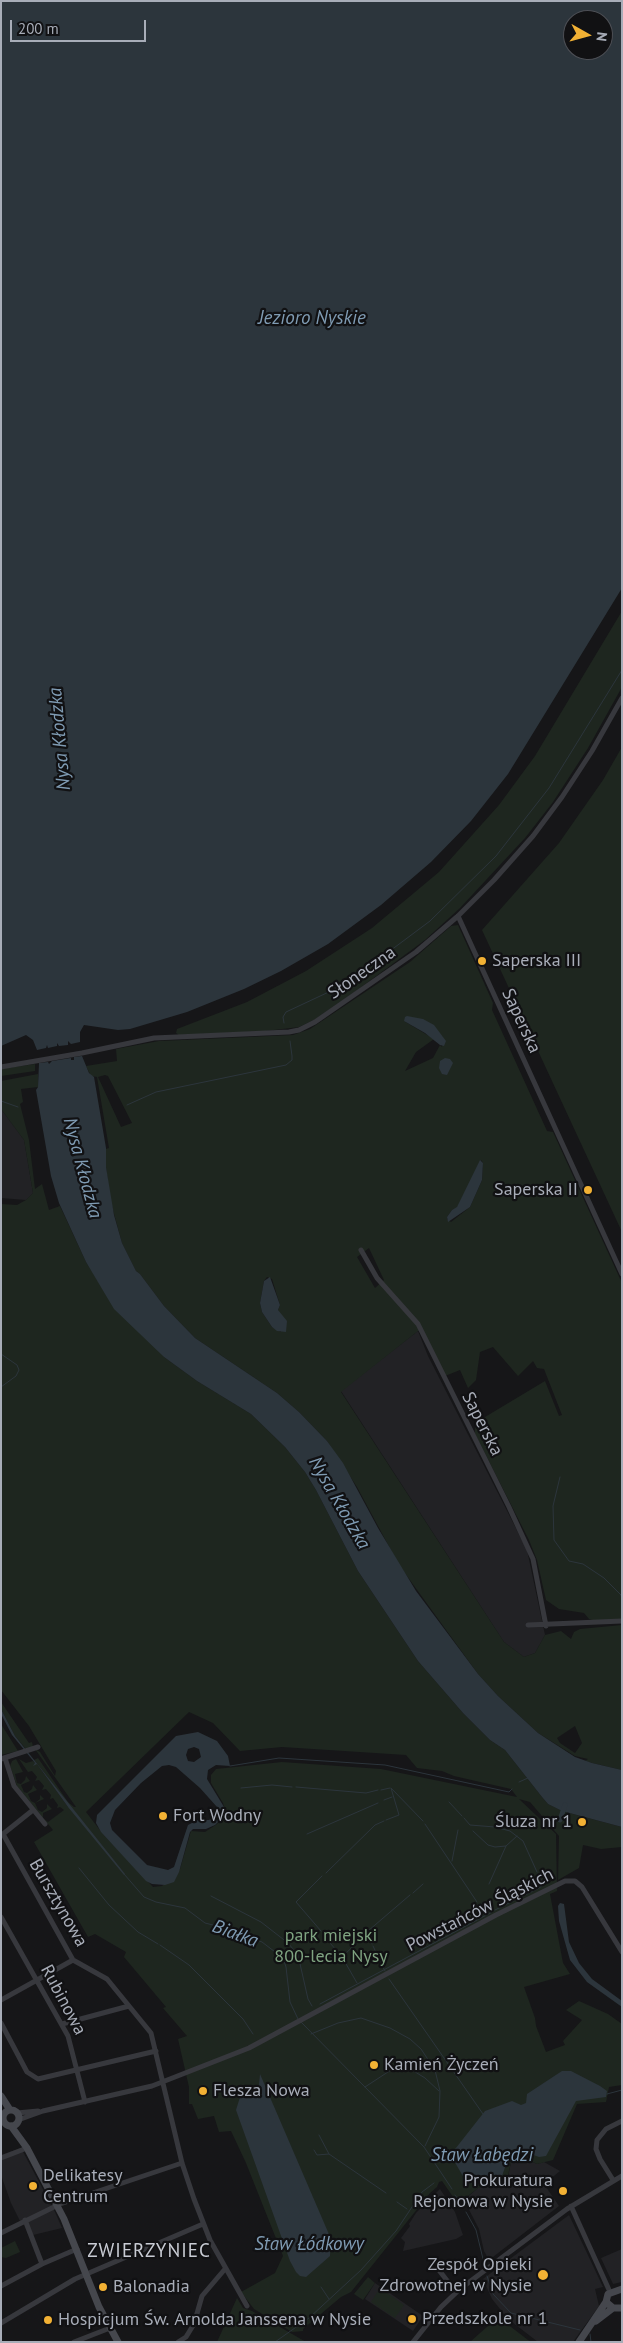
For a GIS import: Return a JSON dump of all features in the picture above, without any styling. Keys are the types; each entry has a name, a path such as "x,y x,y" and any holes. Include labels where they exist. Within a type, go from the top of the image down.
{"street":[{"name":"Słoneczna","path":"1,1067 154,1038 276,1033 299,1030 315,1022 391,970 458,916 501,874 550,815 582,767 622,698"},
{"name":"Saperska","path":"458,916 622,1274"},
{"name":"Saperska","path":"361,1250 377,1278 390,1295 418,1324 509,1506 533,1559 546,1626"},
{"path":"528,1625 546,1626 622,1621"},
{"path":"38,1747 3,1758 14,1786 44,1824"},
{"name":"Bursztynowa","path":"33,1810 2,1834 73,1960 107,1979 151,2032 182,2162 203,2224 225,2269 247,2306"},
{"name":"Powstańców Śląskich","path":"9,2118 85,2102 164,2081 249,2048 559,1883 571,1880 582,1887 622,1952"},
{"name":"Rubinowa","path":"1,1917 62,2024 71,2044 85,2102"},
{"path":"1,2000 73,1960"},
{"path":"62,2024 130,2006"},
{"path":"1,2023 27,2072 32,2077 41,2079 156,2051"},
{"path":"1,2096 9,2118"},
{"path":"1,2105 27,2148 56,2205 110,2328 118,2342"},
{"path":"613,2180 600,2159 596,2149 597,2140 606,2129 622,2121"},
{"path":"1,2158 27,2148"},
{"path":"1,2233 56,2205 182,2162"},
{"path":"414,2342 430,2319 456,2292 571,2206 622,2176"},
{"path":"571,2206 610,2292"},
{"path":"25,2220 42,2264"},
{"path":"1,2323 86,2274 203,2224"},
{"path":"1,2286 42,2264 76,2249"},
{"path":"178,2342 186,2337 194,2324 202,2296 225,2269"},
{"path":"438,2269 456,2292"},
{"path":"580,2340 606,2302 606,2297 610,2292 622,2289"},
{"path":"606,2302 613,2308"},
{"path":"589,2327 613,2308 622,2308"},
{"path":"74,2342 110,2328"}],"shaded area":[{"path":"1,1109 24,1140 33,1193 26,1200 1,1198"},
{"path":"418,1331 428,1356 527,1550 545,1635 535,1653 524,1657 504,1642 341,1391"},
{"path":"21,2148 62,2228 33,2235 28,2224 22,2225 11,2203 1,2175 1,2155"},
{"name":"Zespół Opieki Zdrowotnej w Nysie","path":"513,2153 537,2164 544,2162 560,2171 544,2184 559,2206 489,2260 484,2251 479,2229 464,2200 478,2188 508,2177"},
{"path":"440,2189 455,2212 463,2235 456,2239 403,2251 405,2242 401,2238 410,2226 409,2224 416,2213"},
{"name":"Zespół Opieki Zdrowotnej w Nysie","path":"569,2215 603,2287 595,2289 599,2306 573,2342 538,2342 508,2319 492,2299 483,2279"},
{"path":"622,2249 622,2282 613,2284 601,2258"},
{"path":"375,2283 423,2316 413,2331 365,2299"}],"green space":[{"path":"622,611 622,687 588,748 553,802 525,838 460,908 425,940 356,991 314,1020 299,1027 266,1031 179,1035 176,1033 177,1029 247,1002 306,971 372,928 439,872 499,805 535,756"},
{"path":"622,747 622,1232 482,930 559,843 603,780"},
{"path":"458,925 493,1003 492,1010 547,1131 553,1132 622,1283 622,1619 596,1621 589,1619 584,1613 559,1609 546,1600 537,1560 529,1540 475,1434 475,1426 485,1417 545,1381 559,1416 562,1415 544,1369 537,1368 533,1361 518,1376 493,1347 480,1352 476,1380 468,1388 460,1370 445,1376 423,1330 418,1331 341,1392 504,1642 524,1657 535,1653 545,1635 561,1631 571,1639 574,1632 580,1629 622,1625 622,1770 585,1761 588,1759 575,1756 538,1733 498,1696 478,1674 399,1565 357,1487 327,1441 299,1412 277,1393 195,1338 164,1306 136,1271 122,1243 110,1199 106,1167 106,1149 109,1148 97,1077 91,1076 86,1066 117,1061 116,1049 159,1041 293,1035 310,1029 410,962 451,926","holes":["404,1021 443,1037 442,1047 440,1045 433,1058 405,1071 416,1052 434,1039","108,1076 132,1123 121,1127 98,1077","481,1160 483,1163 482,1180 470,1207 451,1222 447,1217 452,1210 457,1208","369,1248 384,1280 375,1288 357,1257","267,1277 272,1279 280,1305 278,1310 281,1332 272,1327 262,1312 260,1303 264,1281","575,1726 582,1743 575,1753 560,1743 557,1738"]},
{"path":"35,1064 35,1071 1,1076 1,1069"},
{"name":"park miejski 800-lecia Nysy","path":"38,1074 38,1087 21,1089 23,1102 20,1104 29,1140 35,1189 42,1184 49,1210 60,1206 86,1262 103,1289 164,1357 197,1381 251,1414 285,1447 305,1472 358,1571 418,1661 463,1713 490,1740 505,1750 548,1804 562,1811 622,1827 622,1847 601,1849 583,1845 579,1868 558,1880 559,1836 530,1802 519,1799 556,1834 557,1891 550,1894 563,1963 570,1974 524,1987 536,2026 546,2052 565,2045 563,2041 582,2020 566,2010 579,2001 608,2014 622,2024 622,2085 609,2087 606,2102 577,2104 553,2160 537,2164 513,2153 507,2180 478,2188 458,2204 442,2181 439,2182 437,2187 430,2193 351,2292 341,2297 303,2331 292,2332 254,2309 241,2292 275,2273 283,2256 246,2163 231,2131 219,2132 214,2116 198,2119 192,2104 189,2104 189,2087 178,2039 187,2036 163,2008 166,2007 124,1957 126,1952 95,1934 88,1937 34,1842 53,1830 44,1818 48,1822 64,1810 60,1807 57,1808 58,1805 53,1798 50,1799 51,1795 46,1789 42,1790 44,1786 39,1780 35,1781 37,1777 32,1771 28,1772 19,1759 26,1763 33,1761 37,1764 68,1807 71,1807 34,1760 38,1758 68,1802 76,1807 35,1749 40,1752 55,1776 56,1771 29,1726 1,1690 1,1204 17,1205 33,1193 24,1140 1,1109 1,1081","holes":["189,1712 213,1723 240,1751 282,1747 406,1755 417,1768 442,1771 454,1776 511,1789 517,1797 381,1769 282,1762 216,1769 211,1775 211,1783 223,1803 225,1809 224,1817 205,1832 191,1831 180,1869 162,1886 153,1887 103,1834 86,1812"]},
{"path":"1,1702 29,1743 32,1742 33,1747 26,1749 15,1736 1,1709"},
{"path":"1,1724 18,1751 1,1755"},
{"path":"16,1759 23,1772 15,1774 17,1783 21,1784 26,1776 30,1781 21,1785 24,1792 27,1793 32,1789 33,1785 37,1790 28,1794 31,1801 42,1812 47,1808 47,1804 52,1809 43,1813 43,1818 17,1786 10,1766 12,1761"},
{"path":"40,1795 44,1799 35,1803 40,1799"},
{"path":"15,2241 20,2252 6,2258 1,2257 1,2248"},
{"path":"368,2277 375,2283 363,2300 354,2294"},
{"path":"380,2288 404,2305 395,2318 371,2302"},
{"path":"237,2298 243,2308 252,2311 306,2342 217,2342"},
{"path":"498,2317 528,2340 532,2342 470,2342"}],"water":[{"name":"Jezioro Nyskie","path":"1,1 622,1 622,588 508,774 471,821 431,862 381,905 328,944 281,971 244,989 187,1012 130,1029 118,1030 84,1025 80,1032 80,1042 71,1044 68,1041 68,1045 59,1046 57,1043 57,1046 48,1048 47,1045 46,1048 37,1050 33,1040 26,1035 1,1046"},
{"path":"407,1016 423,1019 434,1025 446,1041 444,1046 404,1021"},
{"name":"Nysa Kłodzka","path":"82,1056 89,1073 94,1077 106,1148 106,1167 114,1215 122,1243 136,1271 164,1306 195,1338 277,1393 299,1412 327,1441 343,1463 378,1528 416,1591 478,1674 498,1696 538,1733 575,1757 622,1770 622,1827 562,1811 548,1804 505,1750 490,1740 463,1713 418,1661 358,1571 305,1472 285,1447 251,1414 197,1381 164,1357 114,1309 86,1262 59,1203 51,1176 36,1090 38,1087 39,1063 48,1062 49,1064 52,1061 71,1058 71,1060 74,1060 74,1057"},
{"path":"445,1058 450,1059 453,1063 447,1075 442,1074 439,1068 440,1061"},
{"path":"480,1160 483,1163 482,1180 470,1207 448,1222 447,1217 457,1207"},
{"path":"270,1277 280,1305 278,1310 287,1321 286,1332 277,1331 272,1327 262,1312 260,1303 264,1281"},
{"path":"1,1709 15,1736 125,1874 124,1875 68,1807 37,1764 33,1766 35,1763 12,1735 1,1714"},
{"path":"198,1732 217,1741 228,1756 230,1766 216,1765 208,1770 207,1779 224,1807 222,1818 215,1825 206,1829 193,1829 190,1832 179,1872 174,1882 165,1885 152,1884 146,1881 101,1832 96,1823 97,1815 176,1736","holes":["194,1747 199,1749 201,1757 194,1762 188,1761 186,1755 188,1749","162,1766 176,1767 200,1788 217,1807 216,1816 209,1820 198,1820 188,1825 174,1867 168,1870 147,1865 112,1830 110,1823 115,1810 141,1783"]},
{"path":"560,1903 564,1904 569,1942 579,1963 592,1979 622,2001 622,2007 587,1982 570,1960 559,1921 558,1906"},
{"name":"Staw Łabędzi","path":"562,2071 571,2071 600,2086 607,2091 606,2097 576,2101 546,2156 539,2157 517,2149 511,2150 502,2176 498,2179 469,2180 464,2178 453,2159 452,2153 485,2111 512,2101 521,2105 526,2103 527,2094"},
{"name":"Staw Łódkowy","path":"260,2074 331,2239 330,2256 306,2277 300,2276 296,2272 290,2261 236,2110 241,2094 246,2089 259,2085"}],"waterway":[{"path":"284,1023 283,1017 286,1012 333,990 355,977 430,921 496,856 549,788 622,670"},
{"path":"127,1105 156,1092 286,1065 292,1060 290,1041"},
{"path":"1,1101 18,1107"},
{"name":"Białka","path":"1,1354 17,1365 19,1370 16,1376 1,1387"},
{"path":"560,1477 553,1506 554,1540 569,1561 583,1564 604,1578 621,1595 622,1599"},
{"path":"230,1766 279,1758 385,1765 509,1792 512,1789"},
{"path":"519,1782 528,1778"},
{"path":"241,1788 272,1785 292,1787"},
{"path":"296,1787 366,1793 378,1790"},
{"path":"381,1790 390,1788"},
{"path":"386,1820 399,1815 391,1788 423,1821"},
{"path":"384,1800 392,1797"},
{"path":"449,1802 462,1816"},
{"path":"307,1834 378,1803"},
{"path":"560,1820 565,1805"},
{"path":"464,1818 470,1825 495,1827 510,1831 523,1841 537,1872"},
{"path":"326,1873 375,1825 384,1821"},
{"path":"425,1824 477,1902"},
{"path":"452,1861 458,1830"},
{"path":"473,1831 488,1845 495,1847 506,1846 517,1836"},
{"path":"489,1884 506,1846"},
{"path":"79,1868 109,1905 138,1932 158,1944"},
{"name":"Białka","path":"124,1874 144,1897 156,1902 185,1908 205,1923 225,1928 262,1942 283,1958 286,1967 290,2002 298,2019"},
{"path":"495,1910 543,1885 539,1875"},
{"path":"321,1931 296,1902 322,1876"},
{"path":"413,1893 423,1884"},
{"path":"372,1944 368,1931 410,1895"},
{"path":"211,1896 261,1922 288,1943 298,1955 308,1999 312,2006"},
{"path":"478,1905 482,1916"},
{"path":"320,2004 492,1912"},
{"path":"342,1957 368,1932"},
{"path":"323,1935 344,1959"},
{"path":"160,1945 189,1965 243,2019 253,2034"},
{"path":"373,1946 385,1971"},
{"path":"345,1962 357,1983"},
{"path":"389,1979 483,2114"},
{"path":"311,2034 338,2023 361,2018 390,2028 410,2039 421,2049 435,2070 440,2091 439,2117 425,2146"},
{"name":"Białka","path":"301,2022 424,2147 452,2189"},
{"path":"365,2087 391,2070 412,2070 425,2078 439,2091"},
{"path":"607,2094 622,2090"},
{"path":"319,2135 329,2154"},
{"path":"314,2150 317,2155 329,2154 386,2193"},
{"name":"Białka","path":"275,2342 309,2318 361,2270 396,2231 422,2192 434,2183"},
{"path":"455,2195 463,2207"},
{"path":"397,2202 407,2209"},
{"path":"466,2212 476,2230 484,2263"},
{"path":"487,2276 493,2294 511,2313 580,2330"},
{"path":"321,2287 329,2299"},
{"path":"590,2334 591,2342"}],"place":[{"name":"Saperska III","path":"482,961"},
{"name":"Saperska II","path":"588,1190"},
{"name":"Fort Wodny","path":"163,1816"},
{"name":"Śluza nr 1","path":"582,1822"},
{"name":"Kamień Życzeń","path":"374,2065"},
{"name":"Flesza Nowa","path":"203,2091"},
{"name":"Delikatesy Centrum","path":"33,2186"},
{"name":"Prokuratura Rejonowa w Nysie","path":"563,2191"},
{"name":"Zespół Opieki Zdrowotnej w Nysie","path":"543,2275"},
{"name":"Balonadia","path":"103,2287"},
{"name":"Przedszkole nr 1","path":"412,2319"},
{"name":"Hospicjum Św. Arnolda Janssena w Nysie","path":"48,2320"}],"district":[{"name":"ZWIERZYNIEC","path":"149,2252"}]}
